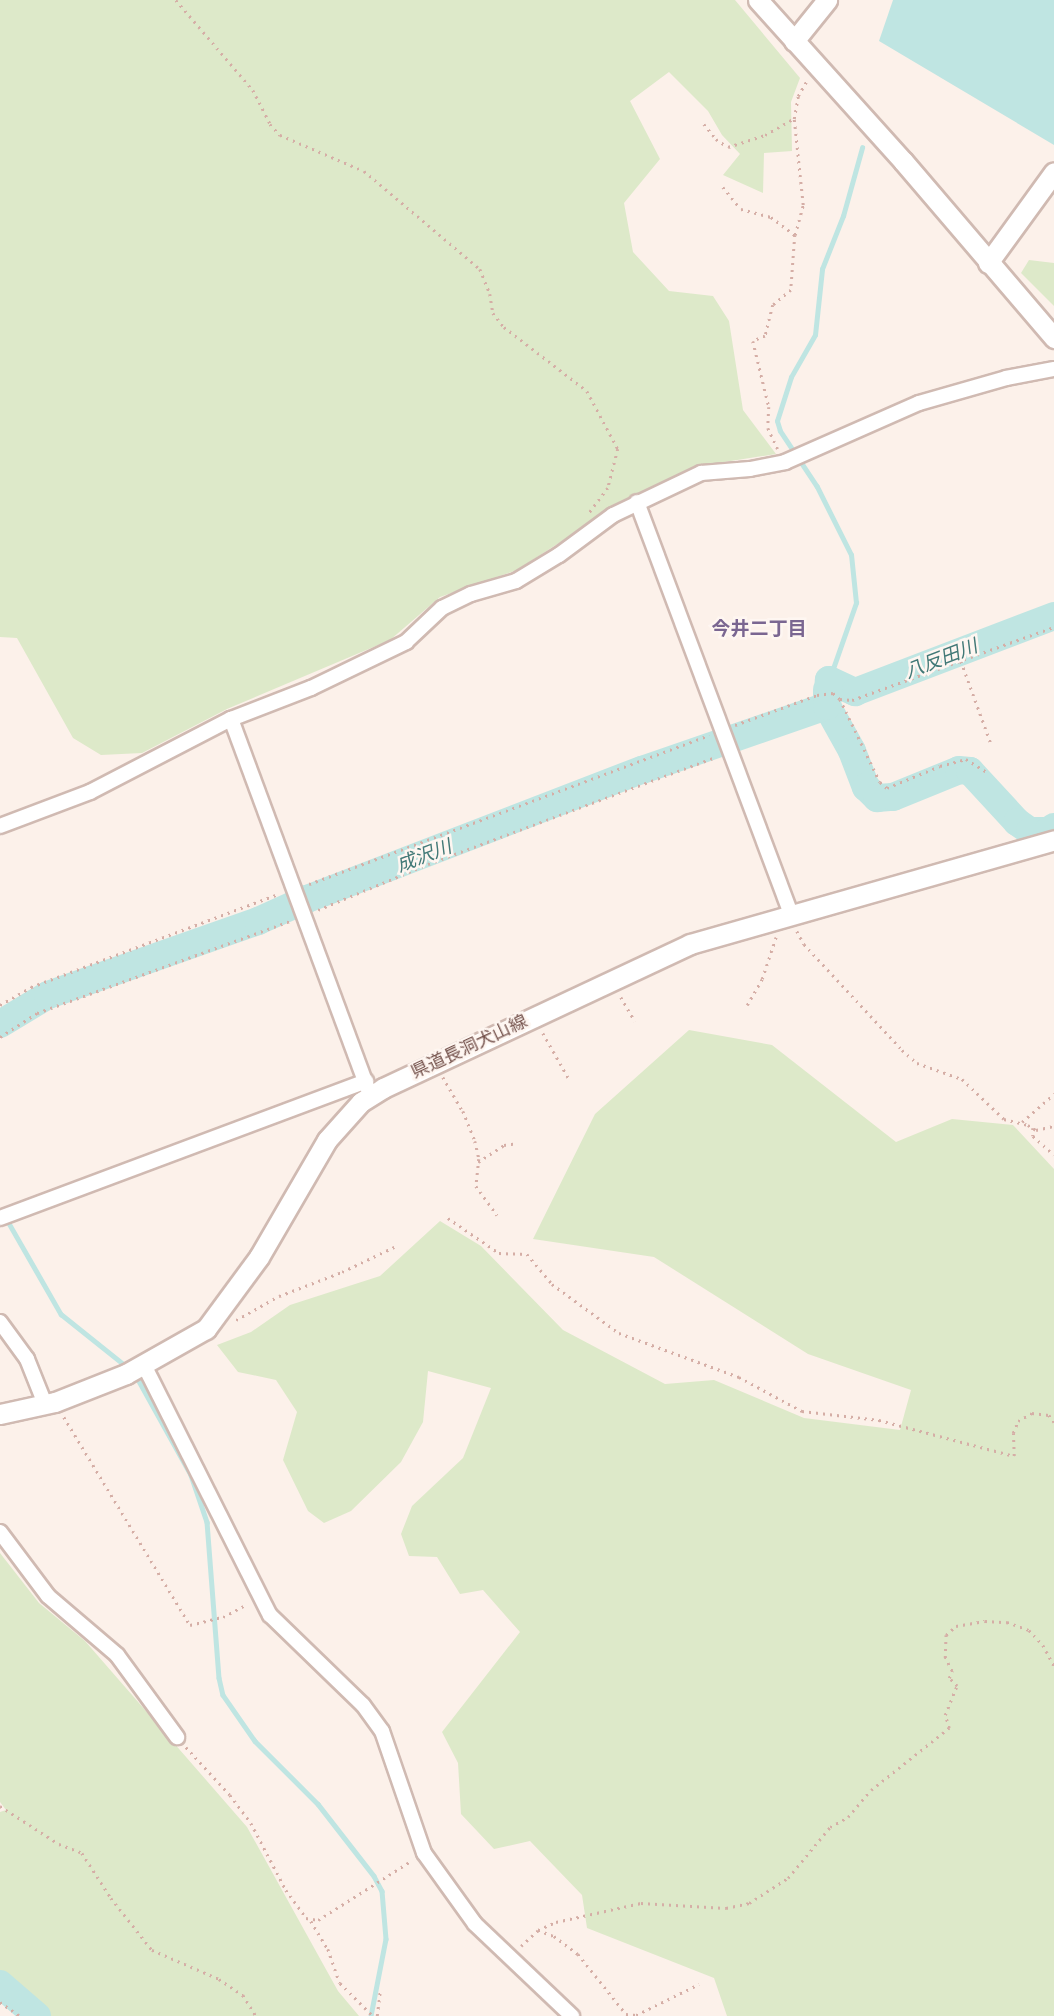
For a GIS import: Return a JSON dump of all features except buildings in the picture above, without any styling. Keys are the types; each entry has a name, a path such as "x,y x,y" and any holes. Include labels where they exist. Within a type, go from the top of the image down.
{"main road":[{"path":"758,0 903,161 1054,338"},
{"path":"794,41 827,0"},
{"path":"988,263 1054,173"},
{"name":"県道長洞犬山線","path":"0,1413 50,1403 126,1374 210,1325 259,1257 327,1140 368,1088 435,1062 690,944 1054,840"}],"street":[{"path":"0,827 134,771 231,719 311,688 406,642 442,608 471,594 516,581 637,502 701,472 750,469 785,462 919,403 1006,378 1054,369"},
{"path":"637,502 727,742 783,917"},
{"path":"5,1216 368,1088 231,719"},
{"path":"0,1322 27,1359 50,1403"},
{"path":"145,1365 276,1623 363,1705 382,1731 424,1853 460,1906 572,2016"},
{"path":"0,1532 48,1596 117,1655 177,1737"}],"path":[{"path":"176,0 253,90 270,124 280,135 364,171 480,268 490,294 493,313 504,327 587,391 618,449 608,488 586,518"},
{"path":"785,462 768,428 769,407 753,341 765,335 773,305 791,290 795,235 803,205 794,119 798,96 816,65"},
{"path":"704,124 716,139 728,147 765,135 794,119"},
{"path":"723,187 741,209 771,217 795,235"},
{"path":"840,699 852,700 1054,628"},
{"path":"961,661 992,746"},
{"path":"0,1037 37,1013 305,913 727,742 817,695 833,693 840,699 880,782 887,788 940,766 965,759 987,772"},
{"path":"0,1005 31,987 296,890 727,742"},
{"path":"747,1005 771,954 783,917"},
{"path":"783,917 804,944 902,1050 930,1069 962,1079 1004,1119 1036,1130 1054,1126"},
{"path":"611,981 635,1021"},
{"path":"534,1017 569,1079"},
{"path":"435,1062 463,1111 475,1141 478,1162 476,1186 497,1215"},
{"path":"1021,1123 1054,1094"},
{"path":"1033,1128 1033,1136 1054,1155"},
{"path":"478,1162 504,1145 518,1143"},
{"path":"448,1218 499,1253 527,1254 552,1284 620,1333 739,1377 802,1411 879,1420 1014,1455 1013,1433 1018,1422 1032,1413 1049,1415 1054,1422"},
{"path":"231,1323 279,1296 342,1272 394,1247"},
{"path":"50,1403 190,1625 223,1617 261,1596"},
{"path":"510,1958 538,1930 556,1922 641,1903 726,1908 749,1903 788,1878 830,1827 848,1817 871,1790 949,1728 945,1714 957,1686 949,1678 952,1671 945,1658 946,1635 956,1626 985,1621 1007,1622 1029,1630 1043,1645 1053,1665"},
{"path":"1053,1665 1054,1657"},
{"path":"177,1737 230,1795 251,1823 286,1890 306,1918 312,1921 328,1948 340,1983 375,2016 380,1991"},
{"path":"0,1806 59,1844 82,1853 111,1898 152,1950 219,1979 243,1995 256,2016"},
{"path":"312,1921 424,1853"},
{"path":"538,1930 554,1936 578,1954 626,2014 636,2015 699,1984"},
{"path":"0,2002 20,2016"}],"green space":[{"path":"0,0 735,0 800,78 791,102 792,151 764,153 763,193 723,175 740,154 722,135 708,111 669,72 630,101 660,159 624,203 633,252 669,291 713,296 729,321 743,410 776,454 699,466 610,510 517,570 440,597 390,640 227,709 142,753 101,755 73,738 17,638 0,637"},
{"path":"1029,260 1054,263 1054,306 1021,273"},
{"path":"689,1030 772,1045 896,1142 952,1119 1013,1125 1054,1169 1054,2016 727,2016 714,1978 587,1928 582,1895 530,1841 494,1849 461,1814 458,1763 442,1732 520,1632 483,1590 460,1594 437,1557 409,1556 401,1534 412,1506 463,1458 491,1388 428,1371 423,1422 401,1462 351,1511 324,1523 308,1511 283,1460 297,1412 276,1380 238,1372 217,1345 251,1332 290,1305 380,1276 440,1221 481,1246 563,1330 665,1384 714,1380 804,1418 900,1430 911,1390 808,1354 654,1257 533,1239 595,1114"},
{"path":"0,1553 39,1603 85,1641 247,1827 338,1991 359,2016 41,2016 0,1978 0,1812 6,1810 0,1802"}],"water":[{"path":"893,0 1054,0 1054,145 879,41"}],"waterway":[{"path":"829,680 856,603 851,555 817,487 780,431 777,421 791,377 815,335 822,269 843,216 862,148"},
{"name":"八反田川","path":"829,680 855,692 1054,616"},
{"name":"成沢川","path":"0,1024 48,995 258,921 307,899 642,770 827,706 829,680"},
{"path":"827,690 827,706 852,751 866,787 877,798 893,797 959,770 970,771 1017,822 1030,831 1048,831 1054,827"},
{"path":"6,1218 61,1314 126,1366"},
{"path":"135,1374 191,1475 207,1522 219,1678 223,1695 255,1741 318,1804 374,1876 382,1891 386,1939 371,2016"},
{"path":"0,1984 37,2016"}],"district":[{"name":"今井二丁目","path":"759,629"}]}
